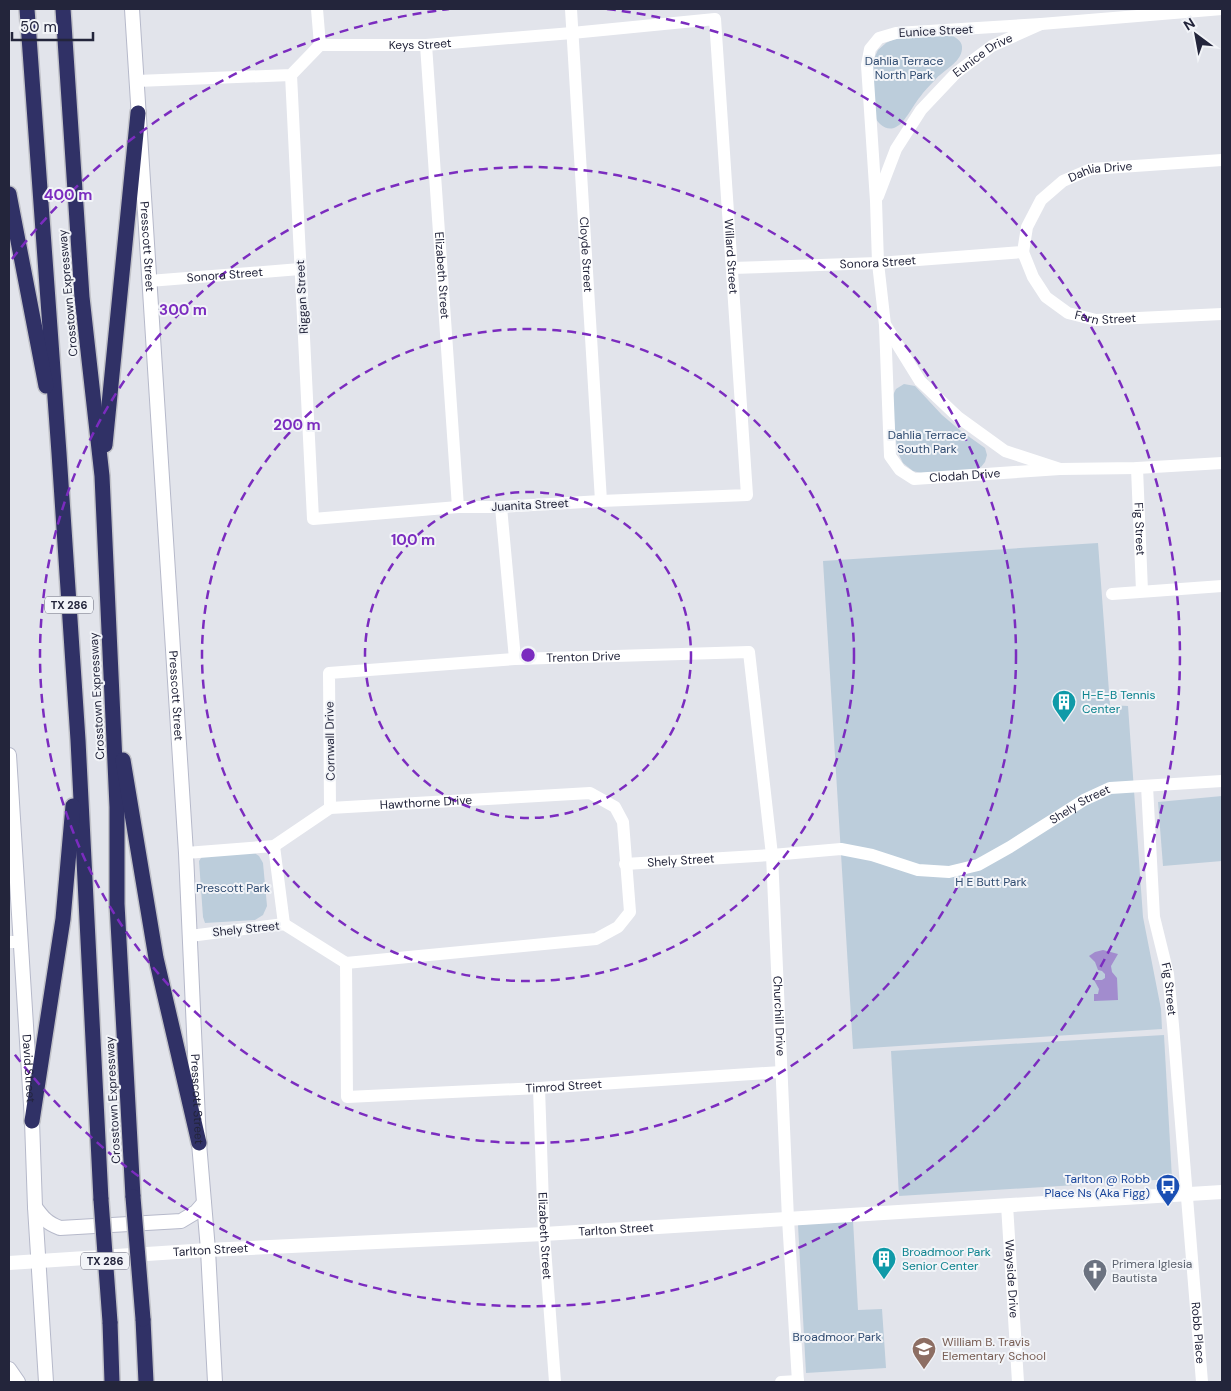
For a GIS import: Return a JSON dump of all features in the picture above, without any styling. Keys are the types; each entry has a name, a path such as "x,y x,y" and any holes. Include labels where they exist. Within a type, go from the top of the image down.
{"highway":[{"name":"Crosstown Expressway","path":"63,9 82,297 102,476 117,807 117,904 133,1197 146,1382"},
{"name":"Crosstown Expressway","path":"27,10 78,740 112,1382"},
{"path":"102,476 138,113"},
{"path":"9,194 59,452"},
{"path":"112,690 156,958 199,1143"},
{"path":"32,1122 63,919 78,750"}],"main road":[{"name":"Presscott Street","path":"132,9 186,852 199,1143 208,1250 215,1382"},
{"name":"David Street","path":"9,755 15,942 32,1122 35,1207 46,1382"},
{"name":"Tarlton Street","path":"9,1263 208,1250 544,1234 1222,1192"},
{"path":"35,1207 44,1219 60,1228 181,1221 196,1212 204,1203"},
{"path":"9,1369 18,1382"}],"street":[{"path":"137,81 291,75 320,45 317,9"},
{"name":"Cloyde Street","path":"571,9 601,501"},
{"name":"Eunice Drive","path":"878,262 876,201 896,149 920,110 956,73 992,46 1041,24 1103,14 1222,9"},
{"name":"Keys Street","path":"320,45 426,45 572,33 715,18"},
{"name":"Willard Street","path":"715,18 747,495"},
{"name":"Eunice Street","path":"876,201 866,65 870,49 879,38 896,33 1041,24"},
{"name":"Elizabeth Street","path":"426,45 458,507"},
{"name":"Riggan Street","path":"291,75 313,519"},
{"name":"Dahlia Drive","path":"1023,252 1027,227 1040,200 1063,181 1091,169 1222,160"},
{"name":"Sonora Street","path":"732,268 878,262 1023,252"},
{"name":"Fern Street","path":"1023,252 1033,277 1046,297 1068,313 1096,320 1222,314"},
{"name":"Clodah Drive","path":"878,262 885,325 890,456 900,470 914,479 1060,468 1137,468 1222,463"},
{"name":"Sonora Street","path":"150,282 300,269"},
{"name":"Clodah Drive","path":"885,325 920,381 958,417 1004,451 1060,468"},
{"name":"Fig Street","path":"1137,468 1142,591"},
{"name":"Juanita Street","path":"313,519 458,507 501,507 747,495"},
{"path":"501,507 515,659"},
{"path":"1112,594 1222,586"},
{"name":"Trenton Drive","path":"329,673 515,659 749,652"},
{"name":"Churchill Drive","path":"749,652 772,855 788,1219 798,1382"},
{"name":"Cornwall Drive","path":"329,673 330,808"},
{"name":"Shely Street","path":"625,864 841,849 872,855 918,870 949,872 978,865 1084,800 1110,788 1222,781"},
{"name":"Fig Street","path":"1147,786 1154,917 1168,974 1188,1194"},
{"name":"Hawthorne Drive","path":"330,808 590,793 615,807 623,822 625,864"},
{"path":"186,852 274,846 330,808"},
{"path":"274,846 284,924"},
{"path":"346,963 596,939 618,927 630,912 625,864"},
{"name":"Shely Street","path":"190,936 284,924 346,963"},
{"name":"Timrod Street","path":"346,963 347,1097 539,1088 781,1072"},
{"name":"Elizabeth Street","path":"539,1088 544,1234 555,1382"},
{"name":"Robb Place","path":"1188,1194 1202,1382"},
{"name":"Wayside Drive","path":"1007,1205 1018,1382"},
{"path":"781,1382 798,1382"}],"green space":[{"name":"Dahlia Terrace North Park","path":"951,35 962,44 961,54 958,58 925,90 899,125 889,129 881,125 875,117 873,61 878,50 896,38"},
{"name":"Dahlia Terrace South Park","path":"904,384 915,386 942,415 985,448 987,455 981,467 974,470 921,473 913,471 903,463 897,451 892,397 896,389"},
{"name":"H E Butt Park","path":"1098,543 1110,705 1128,706 1143,917 1161,1009 1162,1029 853,1049 823,561"},
{"path":"1222,796 1222,861 1163,866 1158,802"},
{"name":"Prescott Park","path":"253,852 259,856 263,863 267,906 263,915 255,920 205,923 199,861 203,855"},
{"path":"1164,1035 1172,1179 899,1196 891,1051"},
{"name":"Broadmoor Park","path":"853,1220 858,1310 882,1309 886,1368 806,1373 798,1225"}],"shaded area":[{"path":"1103,950 1118,954 1111,966 1112,972 1117,978 1118,1000 1094,1001 1094,994 1098,994 1099,989 1094,980 1102,980 1105,978 1105,974 1098,970 1095,962 1089,956"}],"place":[{"name":"H-E-B Tennis Center","path":"1064,723"},
{"name":"Tarlton @ Robb Place Ns (Aka Figg)","path":"1168,1207"},
{"name":"Broadmoor Park Senior Center","path":"884,1280"},
{"name":"Primera Iglesia Bautista","path":"1095,1292"},
{"name":"William B. Travis Elementary School","path":"924,1370"}]}
